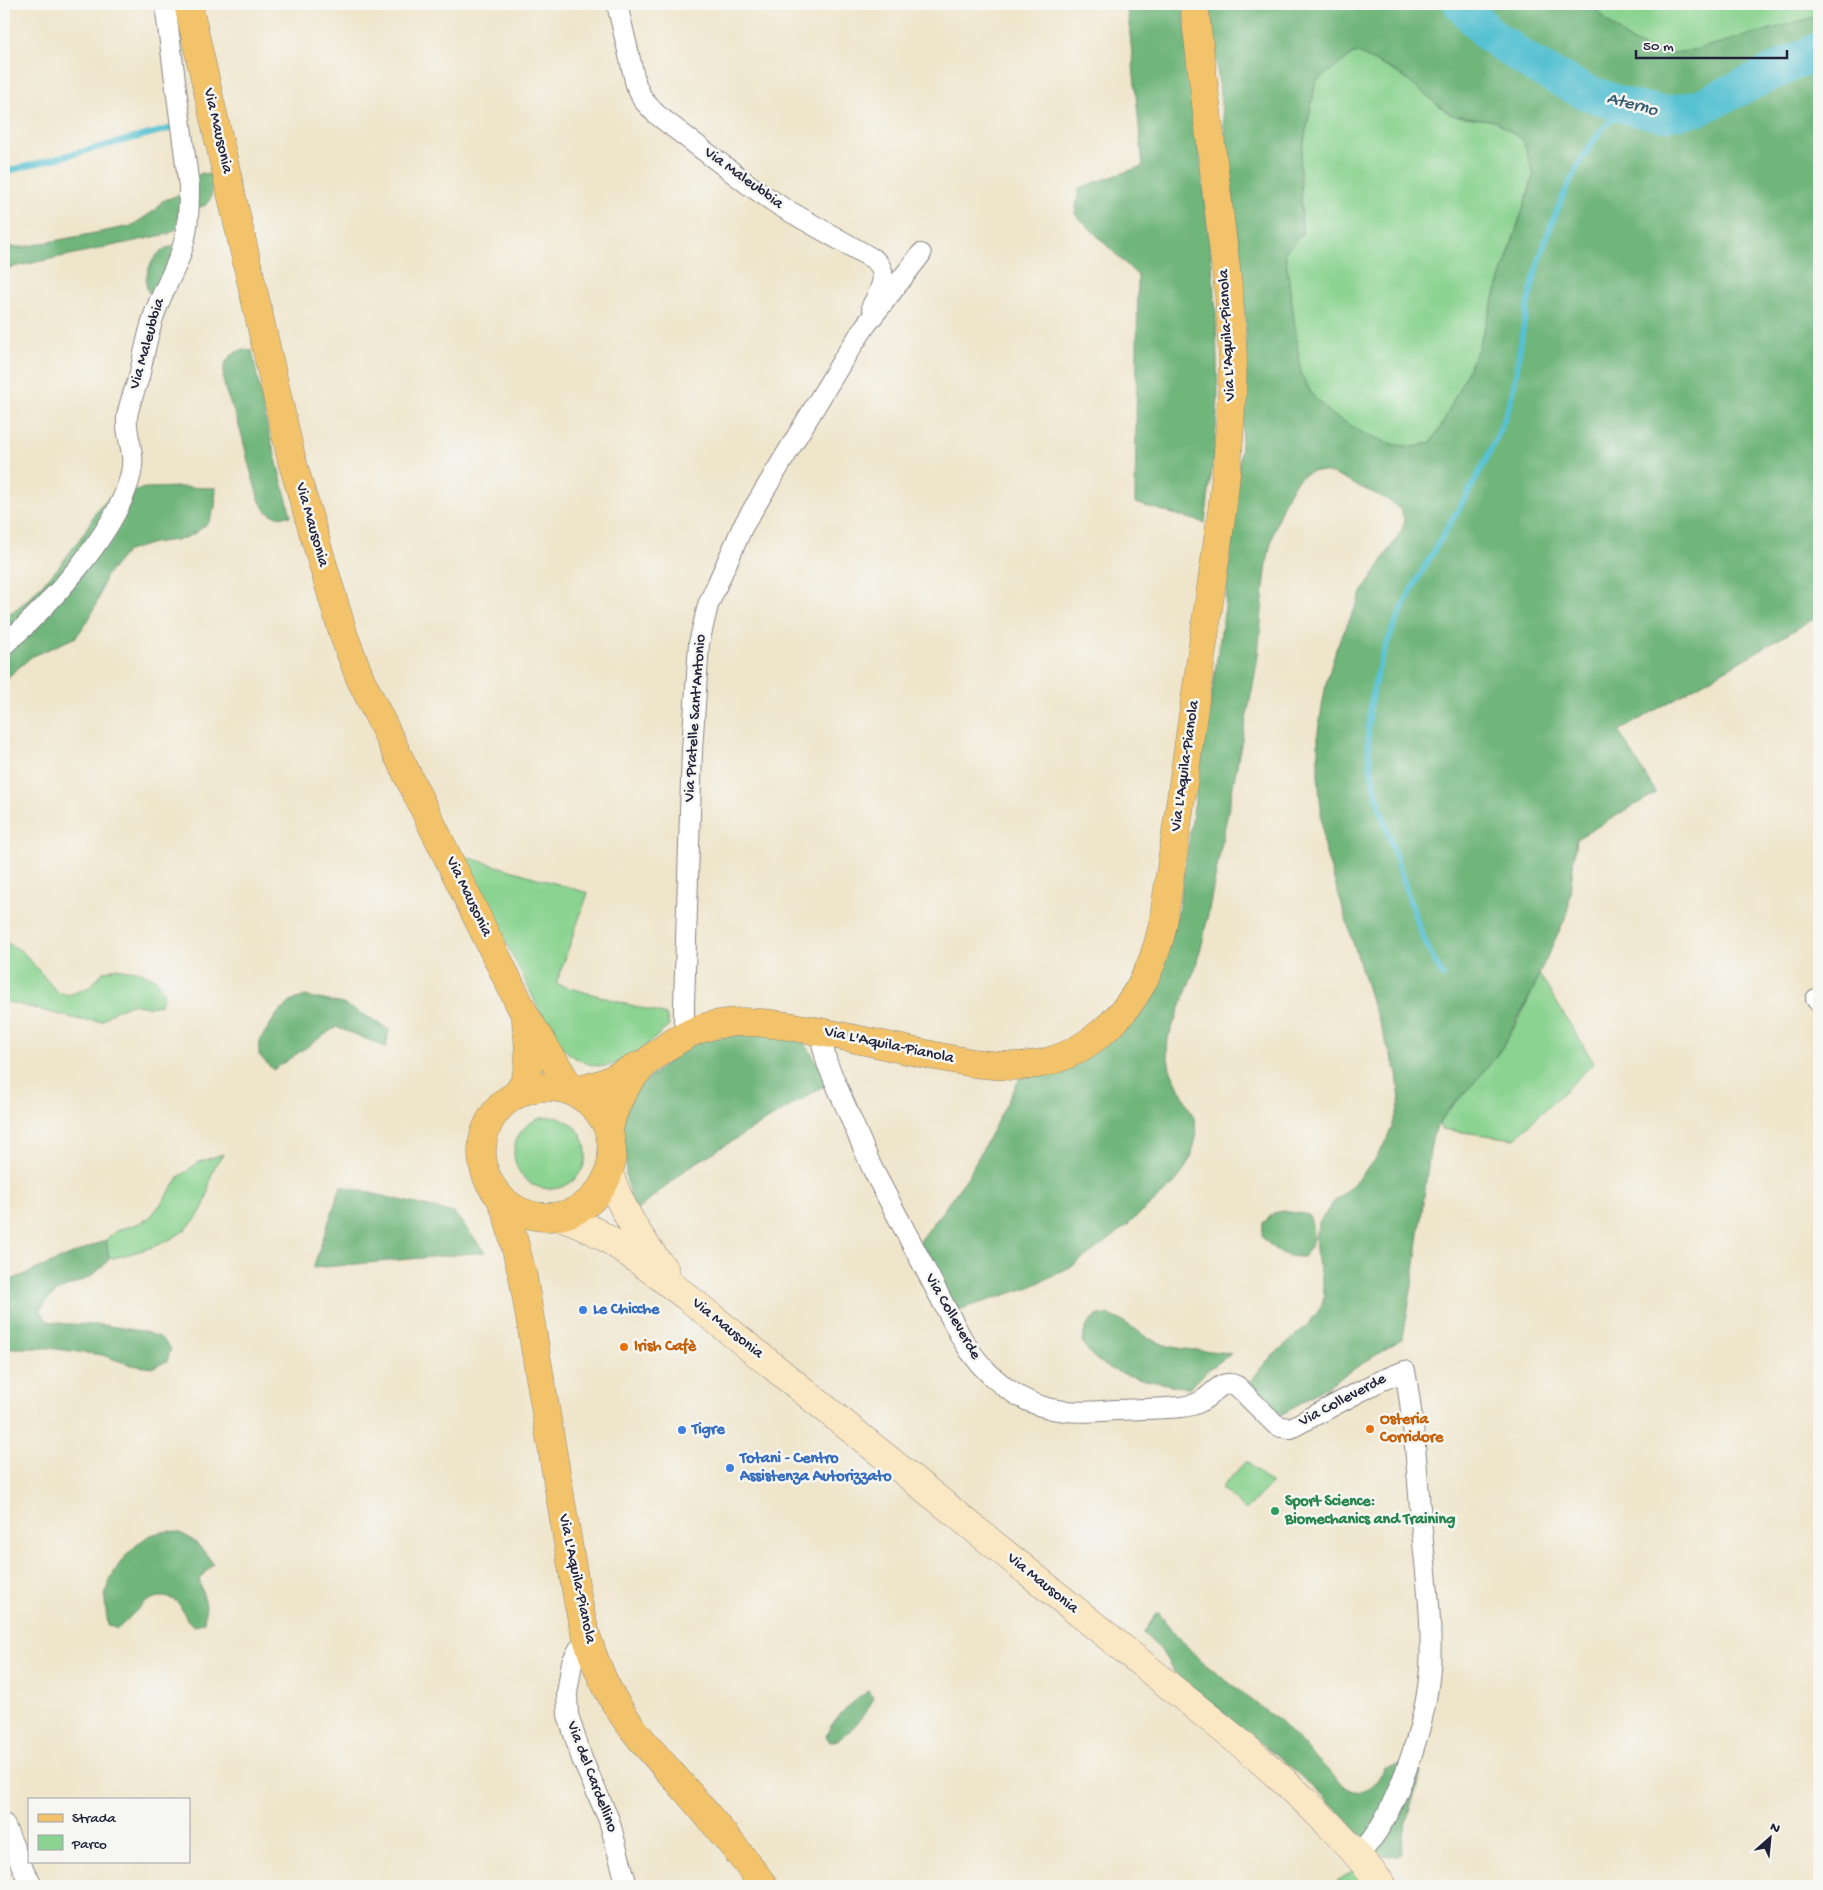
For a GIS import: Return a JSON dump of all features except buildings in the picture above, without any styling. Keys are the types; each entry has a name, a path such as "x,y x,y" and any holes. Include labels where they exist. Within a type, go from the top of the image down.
{"main road":[{"name":"Via Mausonia","path":"188,4 292,461 344,636 360,678 525,1015 574,1092"},
{"name":"Via L'Aquila-Pianola","path":"574,1092 597,1085 644,1063 688,1033 707,1026 736,1022 776,1024 819,1031 967,1062 1019,1065 1043,1062 1069,1054 1082,1047 1108,1028 1132,1002 1153,962 1163,924 1220,521 1228,455 1232,393 1233,359 1229,294 1194,4"},
{"name":"Via Mausonia","path":"516,1095 525,1081 528,1066 525,1015"},
{"name":"Via L'Aquila-Pianola","path":"609,1129 613,1112 622,1093 632,1076 644,1063"},
{"path":"556,1087 574,1092 593,1105 601,1114 609,1129 613,1154 604,1185 591,1200 576,1211 556,1216 537,1216 514,1208 500,1197 490,1183 484,1166 483,1142 486,1130 501,1105 526,1090 556,1087"},
{"name":"Via Mausonia","path":"609,1173 620,1204 638,1235 686,1296"},
{"name":"Via L'Aquila-Pianola","path":"500,1197 507,1214 523,1278 577,1595 589,1644 605,1684 628,1722 731,1843 764,1886"},
{"name":"Via Mausonia","path":"556,1216 576,1222 596,1232 686,1296 1239,1742 1314,1808 1358,1855 1383,1886"},
{"name":"Via L'Aquila-Pianola","path":"523,1278 527,1257 537,1236 544,1226 556,1216"}],"street":[{"name":"Via Maleubbia","path":"4,644 43,608 86,557 116,512 131,475 133,454 127,428 128,412 139,376 153,316 185,239 189,209 189,187 165,4"},
{"name":"Via Maleubbia","path":"617,4 636,85 643,100 656,114 749,185 780,206 872,257 878,264 883,273 882,284 864,322 866,325"},
{"name":"Via Pratelle Sant'Antonio","path":"688,1033 684,1020 684,1004 692,750 699,643 703,624 717,583 744,526 850,349 866,325 921,254"},
{"name":"Via Colleverde","path":"819,1031 827,1063 866,1156 961,1337 971,1354 985,1370 1022,1398 1044,1407 1067,1412 1181,1408 1197,1404 1220,1385 1230,1383 1237,1386 1275,1424 1284,1429 1291,1428 1384,1379 1405,1371 1411,1405 1416,1455 1429,1623 1429,1675 1422,1718 1404,1776 1384,1820 1371,1841 1358,1855"},
{"name":"Via del Cardellino","path":"589,1644 578,1650 572,1662 567,1692 568,1715 582,1759 604,1806 614,1835 627,1886"},
{"path":"4,1824 24,1871 34,1886"}],"green space":[{"path":"1127,4 1183,4 1216,314 1218,399 1215,446 1205,523 1135,503 1138,276 1075,214 1079,188 1143,166"},
{"path":"1209,4 1591,4 1613,27 1630,40 1649,49 1669,53 1698,49 1819,16 1819,616 1619,731 1656,793 1576,839 1568,912 1533,990 1503,1046 1483,1073 1449,1109 1439,1123 1432,1138 1403,1338 1281,1415 1250,1382 1266,1362 1308,1324 1323,1302 1324,1289 1317,1260 1315,1237 1319,1222 1334,1202 1376,1158 1387,1139 1400,1101 1397,1073 1369,994 1324,847 1318,775 1318,731 1326,684 1336,649 1363,591 1404,524 1400,510 1381,496 1330,473 1315,471 1308,473 1301,477 1287,495 1274,531 1267,563 1255,674 1203,940 1195,969 1168,1038 1167,1053 1170,1069 1195,1120 1196,1138 1191,1157 1183,1172 1172,1186 1118,1233 1074,1265 1030,1287 955,1311 918,1244 969,1175 1021,1076 1078,1061 1177,917 1225,607 1245,404 1246,328 1239,251","holes":["1356,52 1398,73 1451,115 1496,121 1523,140 1534,175 1477,351 1442,425 1431,442 1416,447 1394,445 1363,433 1333,415 1313,396 1301,374 1285,252 1302,233 1300,162 1316,81"]},
{"path":"1591,4 1819,4 1819,16 1698,49 1669,53 1649,49 1630,40 1613,27"},
{"path":"1356,52 1398,73 1451,115 1496,121 1523,140 1534,174 1477,351 1442,425 1431,442 1416,447 1394,445 1363,433 1333,415 1313,396 1301,374 1285,252 1302,233 1300,162 1316,81"},
{"path":"202,173 211,175 211,197 206,205 195,207 195,181 198,175"},
{"path":"181,194 177,229 168,234 4,269 4,247 23,247 131,226 157,209 162,201"},
{"path":"176,246 154,294 149,293 146,282 151,263 164,249"},
{"path":"242,350 252,350 266,421 291,516 272,515 262,505 258,497 236,417 225,389 223,375 226,361 230,356"},
{"path":"145,488 216,488 215,507 209,522 197,532 183,539 153,543 127,551 105,577 98,600 89,619 76,637 31,657 9,676 4,686 4,607 9,614 25,602 58,568 84,533 97,510 110,497"},
{"path":"463,856 588,893 556,984 666,1015 669,1026 640,1051 623,1061 605,1066 583,1062 564,1049 553,1035 543,1017"},
{"path":"4,941 23,952 57,992 69,995 90,987 103,972 116,968 141,972 156,979 164,995 160,1005 149,1007 131,1004 114,1011 102,1021 81,1020 4,1001"},
{"path":"1539,974 1594,1063 1514,1139 1441,1129 1439,1123 1482,1074 1508,1039"},
{"path":"305,996 343,1004 370,1018 389,1030 386,1047 336,1027 273,1070 259,1055 259,1041 278,1013 292,1001"},
{"path":"754,1032 805,1043 829,1083 689,1167 636,1211 629,1193 626,1176 626,1153 622,1123 634,1090 692,1042"},
{"path":"550,1117 570,1123 580,1133 586,1153 580,1173 570,1183 550,1189 530,1183 520,1173 514,1153 520,1133 530,1123"},
{"path":"223,1154 214,1169 202,1209 185,1230 149,1248 109,1259 106,1240 116,1230 140,1223 150,1217 180,1176 199,1162"},
{"path":"341,1186 454,1213 485,1252 313,1268"},
{"path":"1283,1211 1309,1215 1313,1238 1310,1248 1303,1257 1280,1253 1262,1237 1263,1223 1274,1213"},
{"path":"106,1240 109,1259 102,1267 90,1277 54,1294 40,1309 47,1321 66,1324 103,1325 141,1331 160,1337 171,1349 167,1361 152,1368 131,1365 102,1355 48,1348 4,1348 4,1283"},
{"path":"1099,1315 1121,1321 1148,1338 1165,1345 1183,1349 1231,1354 1209,1369 1191,1387 1176,1386 1127,1375 1106,1366 1096,1359 1082,1341 1087,1326"},
{"path":"1246,1461 1271,1484 1246,1510 1221,1488"},
{"path":"170,1531 183,1534 195,1542 213,1564 199,1579 206,1606 204,1622 195,1626 187,1619 181,1607 173,1599 158,1597 145,1603 117,1629 108,1625 105,1598 114,1572 140,1542 155,1534"},
{"path":"1158,1612 1174,1633 1201,1661 1280,1722 1346,1788 1360,1791 1370,1788 1385,1768 1401,1765 1421,1773 1406,1822 1401,1856 1378,1855 1343,1816 1291,1767 1176,1675 1161,1650 1143,1633"},
{"path":"868,1691 874,1697 862,1717 843,1737 830,1742 826,1736 833,1723"},
{"path":"1358,1868 1371,1886 1341,1886 1337,1881"}],"waterway":[{"name":"Aterno","path":"1461,4 1490,35 1533,65 1583,91 1629,107 1664,114 1698,108 1819,50"},
{"path":"1443,976 1428,948 1416,918 1375,789 1371,771 1368,736 1376,677 1389,637 1407,600 1426,563 1469,491 1505,417 1514,384 1532,288 1543,248 1557,209 1575,172 1594,141 1607,124 1629,107"},
{"path":"4,172 176,127"}],"place":[{"name":"Le Chicche","path":"583,1310"},
{"name":"Irish Cafè","path":"624,1347"},
{"name":"Osteria Corridore","path":"1370,1429"},
{"name":"Tigre","path":"682,1430"},
{"name":"Totani - Centro Assistenza Autorizzato","path":"730,1468"},
{"name":"Sport Science: Biomechanics and Training","path":"1275,1511"}]}
